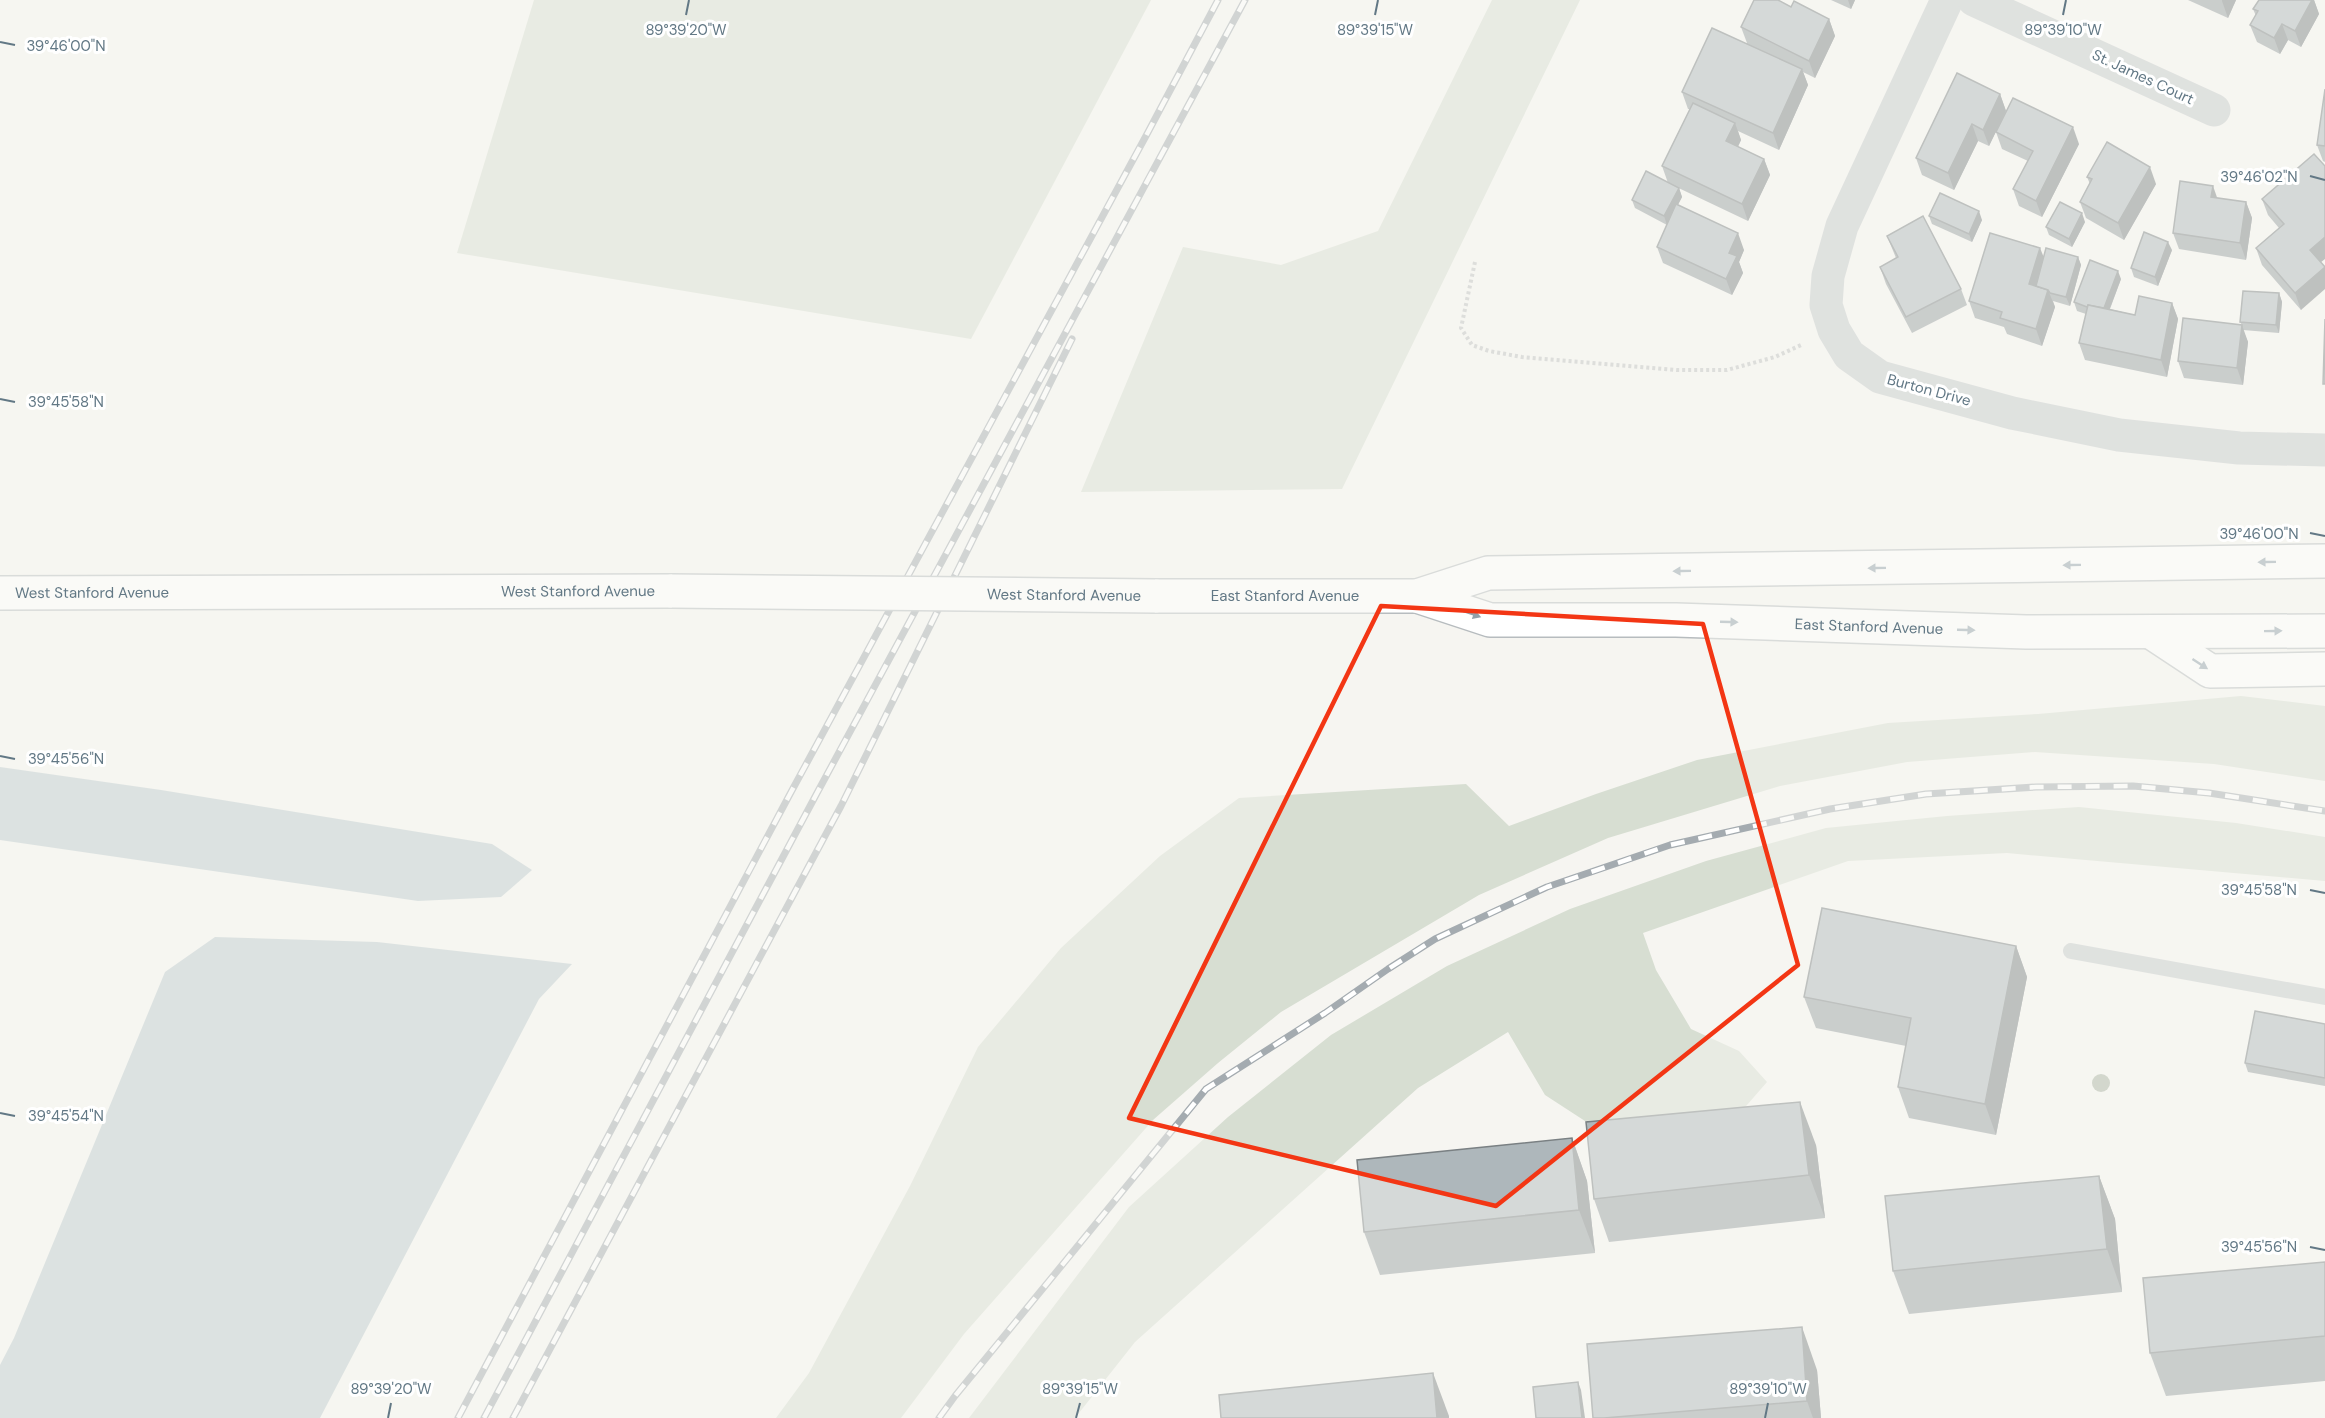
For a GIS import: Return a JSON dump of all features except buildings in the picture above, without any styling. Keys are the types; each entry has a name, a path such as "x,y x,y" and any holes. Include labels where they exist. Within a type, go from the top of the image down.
{"main road":[{"name":"East Stanford Avenue","path":"1155,596 1417,596 1488,573 2325,561"},
{"name":"West Stanford Avenue","path":"0,593 672,591 1155,596"},
{"name":"East Stanford Avenue","path":"1417,596 1490,620 1676,620 2026,632 2325,630"},
{"path":"2151,632 2210,671 2325,669"}],"street":[{"name":"Burton Drive","path":"1947,0 1842,226 1828,276 1826,305 1834,330 1849,355 1881,377 2012,413 2119,435 2239,448 2325,450"},
{"name":"St. James Court","path":"1974,0 2214,110"}],"lane":[{"path":"2071,951 2325,998"}],"path":[{"path":"1475,262 1461,328 1472,345 1489,351 1522,357 1677,370 1727,370 1775,357 1834,330"}],"highlighted area":[{"path":"1381,606 1703,624 1798,965 1496,1206 1129,1118"}],"shaded area":[{"path":"534,0 1151,0 971,339 457,253"},
{"path":"1492,0 1580,0 1342,489 1081,492 1183,247 1281,265 1378,231"},
{"path":"2241,696 2325,706 2325,781 2214,764 2035,752 1907,762 1780,786 1608,838 1479,895 1281,1012 1153,1120 964,1334 901,1418 776,1418 809,1373 910,1186 978,1047 1061,948 1160,856 1239,798 1466,784 1509,826 1697,760 1888,723 2038,714"},
{"path":"0,767 161,790 492,844 532,870 501,897 418,901 0,840"},
{"path":"2079,807 2236,823 2325,837 2325,881 2007,853 1848,861 1643,933 1656,970 1691,1029 1739,1051 1767,1082 1740,1113 1585,1121 1545,1095 1508,1032 1418,1088 1135,1342 1075,1418 969,1418 1129,1207 1228,1117 1331,1035 1447,966 1570,909 1706,861 1826,828 1947,816"},
{"path":"215,937 377,942 572,964 539,999 320,1418 0,1418 0,1365 14,1338 165,972"}],"railway":[{"path":"458,1418 790,794 1218,0"},
{"path":"484,1418 817,793 1245,0"},
{"path":"513,1418 841,806 1072,339"},
{"path":"939,1418 1206,1089 1435,939 1547,887 1670,845 1830,809 1926,794 2036,787 2133,786 2209,793 2325,811"}]}
